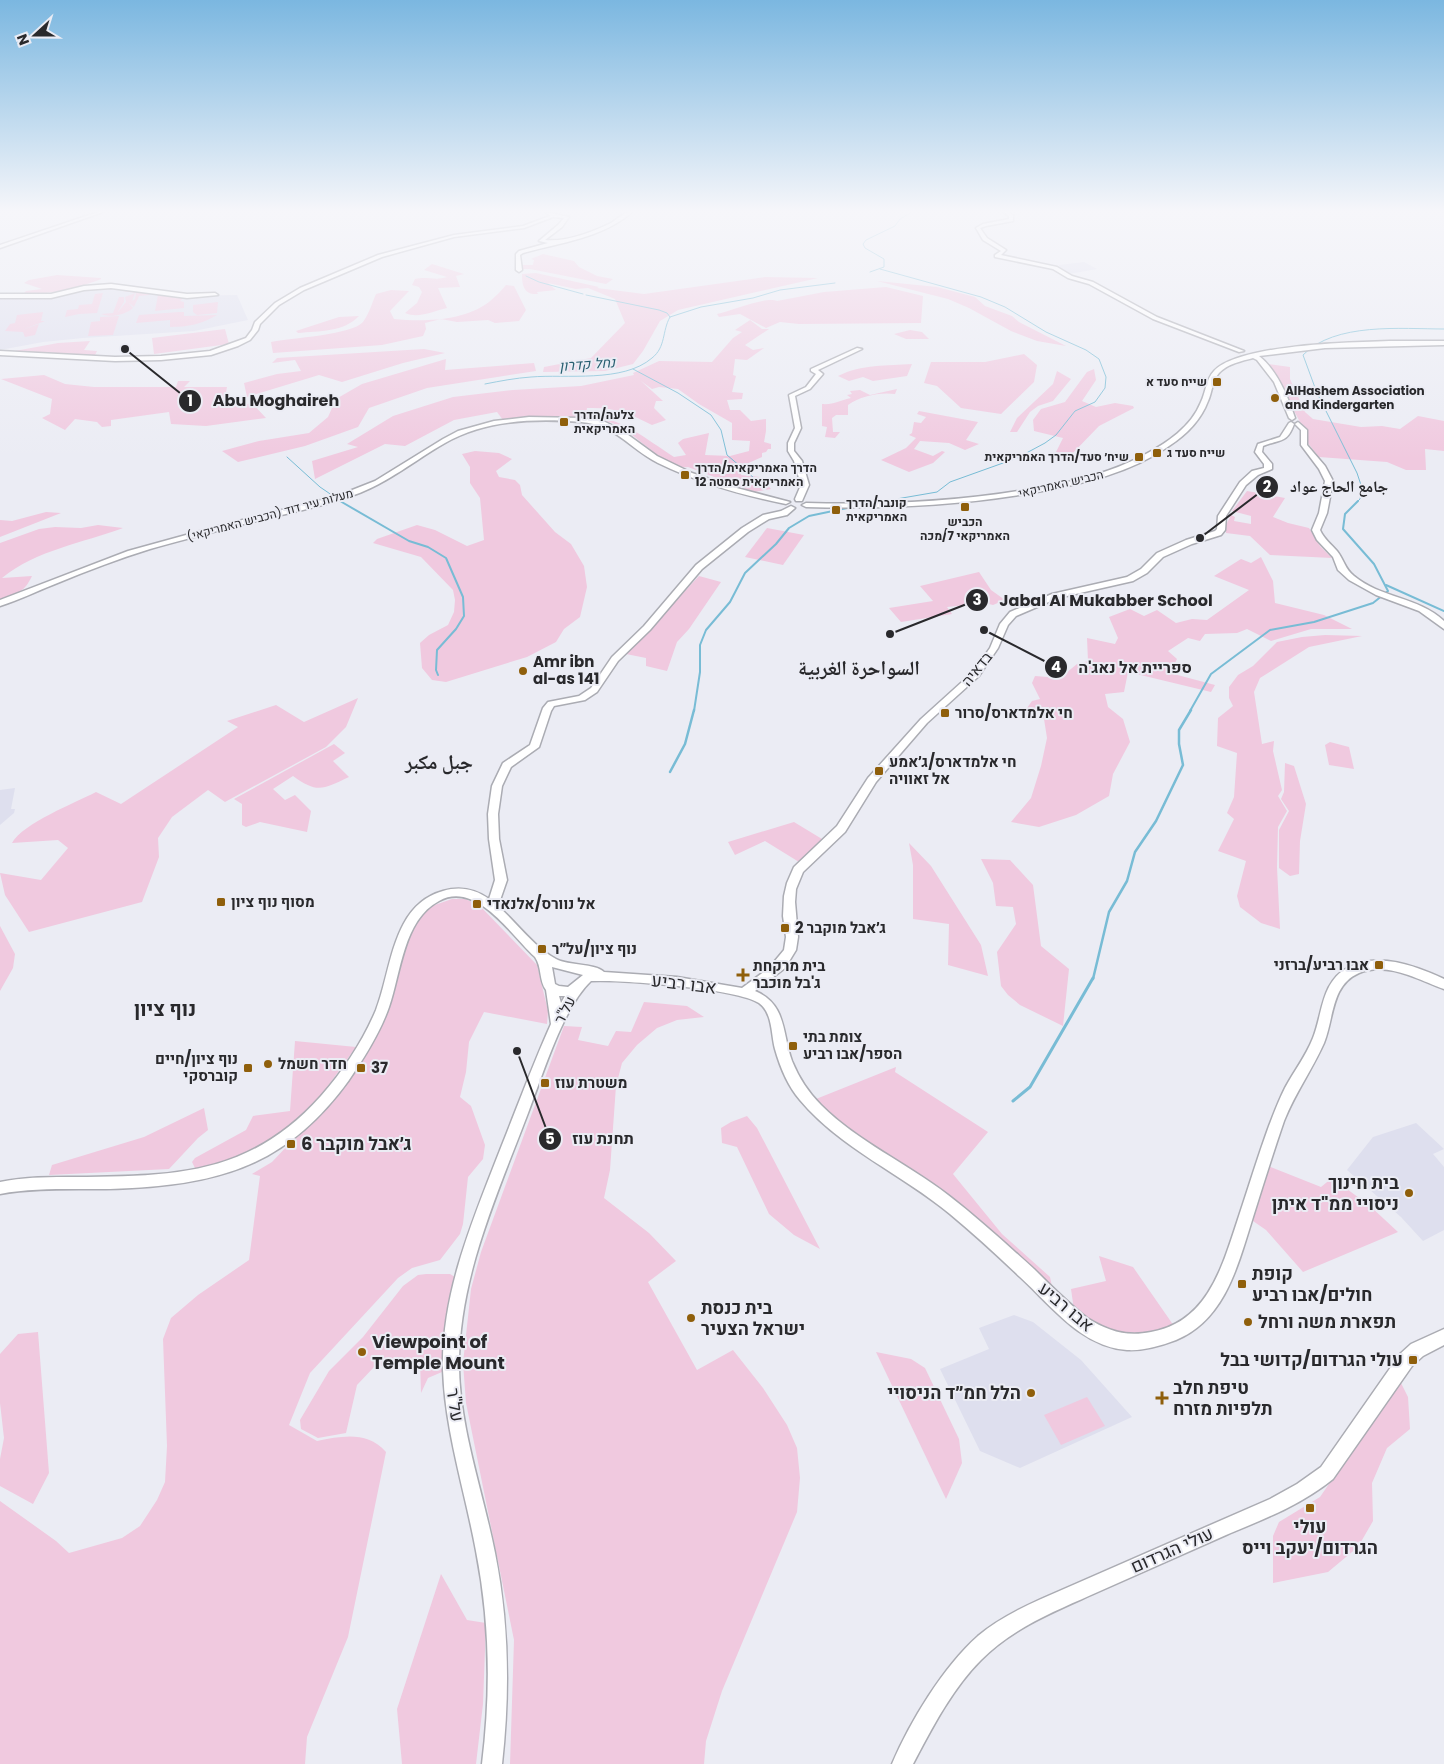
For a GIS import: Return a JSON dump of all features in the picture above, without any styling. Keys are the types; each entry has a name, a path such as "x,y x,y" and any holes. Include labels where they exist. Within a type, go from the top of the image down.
{"street":[{"path":"0,296 57,294"},
{"path":"173,294 215,296"},
{"path":"0,353 85,360 191,357 217,353 243,344 257,333 260,320 277,304 293,294"},
{"path":"1112,294 1155,318 1241,352 1228,356 1235,361"},
{"path":"1444,343 1375,343 1262,358 1276,382 1294,422 1304,430 1304,445 1322,468 1329,482 1323,513 1316,530 1321,539 1337,557 1340,566 1352,578 1372,590 1426,611 1444,626"},
{"path":"492,908 501,880 494,839 493,814 497,786 507,765 534,747 546,710 551,704 582,698 594,690 615,659 652,623 699,567 745,530 766,517 784,513 788,505 799,499 805,484 798,461 791,451 791,443 798,428 792,395 809,388 820,374 813,370 826,365 831,360 842,358 859,349"},
{"name":"הכביש האמריקאי","path":"788,505 800,508 806,505 901,506 962,502 1038,490 1100,475 1144,458 1191,425 1204,405 1214,375 1225,365 1250,356 1262,358"},
{"name":"מעלות עיר דוד (הכביש האמריקאי)","path":"0,603 73,573 123,556 232,525 313,506 356,492 370,486 448,439 465,431 499,422 544,419 582,420 608,426 621,432 655,458 680,471 788,505"},
{"name":"בדאיה","path":"744,992 772,972 791,950 792,942 788,904 794,877 798,870 841,829 872,780 924,721 976,674 994,648 1004,624 1018,611 1043,600 1130,579 1144,571 1160,555 1188,542 1218,533 1221,530 1222,516 1243,484 1255,473 1268,469 1269,466 1258,452 1260,445 1283,439 1294,422"},
{"path":"799,499 805,502 806,505"},
{"path":"0,1188 23,1183 97,1183 177,1178 229,1168 262,1154 284,1140 304,1123 325,1100 353,1062 383,1010 406,932 415,914 422,906 438,896 455,891 466,892 476,896 492,908 540,954"},
{"name":"אבו רביע","path":"540,954 551,962 610,976 744,992 762,1000 771,1009 782,1052 795,1081 802,1093 822,1115 959,1213 1084,1324 1108,1338 1134,1342 1166,1336 1182,1329 1205,1310 1220,1286 1232,1260 1284,1104 1315,1048 1327,1015 1328,1003 1338,983 1359,968 1382,964 1406,969 1444,984"},
{"name":"על\"ר","path":"540,954 545,962 556,1011 554,1030"},
{"path":"571,967 581,974 579,985 566,993 550,983 557,969 571,967"},
{"name":"אבו רביע","path":"579,985 588,977 610,976"},
{"name":"על\"ר","path":"492,1764 496,1731 498,1645 489,1574 453,1399 450,1348 457,1298 474,1234 554,1030 564,1008 579,985"},
{"name":"עולי הגרדום","path":"902,1764 946,1687 974,1652 985,1643 1000,1632 1048,1605 1277,1504 1318,1480 1327,1473 1406,1360 1417,1350 1444,1338"}],"shaded area":[{"path":"62,294 237,295 248,320 194,331 83,338 43,342 0,350 0,297 53,297"},
{"path":"95,294 103,294 97,313 65,317 67,310 78,309 79,305 92,304"},
{"path":"135,294 132,301 135,299 136,294 149,294 139,296 134,307 128,302 133,308 126,312 113,316 101,314 113,313 119,297 124,297 124,302 117,313 126,302 125,297"},
{"path":"376,294 406,294 390,311 394,319 440,319 425,323 426,329 423,336 382,345 273,353 271,342 334,333 357,326 365,319"},
{"path":"421,294 441,294 447,308 421,315 405,313 417,303"},
{"path":"497,294 518,294 526,310 519,321 495,323 488,320 457,322 442,319 456,317 479,308"},
{"path":"604,294 747,294 678,310 660,321 643,351 633,364 605,371 543,372 544,367 591,358 625,323 615,299"},
{"path":"812,294 916,294 923,296 921,323 799,324 780,322 766,328 740,314 719,317 717,314 765,300 777,301"},
{"path":"930,294 965,294 975,297 985,306 1012,316 1019,322 1066,346 1037,341 1011,331 948,299"},
{"path":"158,295 183,298 180,301 184,302 184,308 155,311"},
{"path":"218,302 217,313 197,315 193,312 193,305"},
{"path":"43,312 41,321 45,321 22,330 39,324 35,335 25,337 23,332 5,331 10,324 15,323 17,315"},
{"path":"184,312 184,316 217,315 200,323 183,326 170,327 170,320 136,323 139,315"},
{"path":"119,316 113,335 88,336 91,322 100,321 100,317"},
{"path":"359,316 339,328 298,333 296,331 339,317"},
{"path":"750,320 762,329 769,329 745,345 753,350 764,348 747,360 735,359 733,375 736,376 732,392 743,393 742,399 727,400 730,410 740,410 751,421 766,419 764,442 771,444 771,449 762,453 762,457 744,465 741,475 760,477 771,489 754,492 688,467 680,467 662,458 617,425 605,421 576,417 503,420 497,412 454,420 405,446 385,444 315,479 312,461 358,447 347,444 393,416 453,397 513,390 581,386 634,375 633,373 659,361 712,362 733,338 742,332 735,330","holes":["641,381 652,389 659,387 678,389 699,404 732,423 732,440 750,441 749,451 730,456 705,455 709,433 683,439 678,443 686,455 674,457 622,424 586,415 587,408 597,408 621,412 652,425 666,420 654,408 656,401 663,401"]},
{"path":"225,329 229,344 154,354 152,338"},
{"path":"910,330 922,332 929,339 906,339 894,334"},
{"path":"90,341 84,350 97,351 94,357 4,353 58,343"},
{"path":"424,349 445,353 403,363 342,382 319,375 247,397 244,383 277,374 301,371 295,360 272,363 277,358"},
{"path":"1024,354 1037,365 1034,382 1001,414 961,408 937,386 924,383 931,362 985,362"},
{"path":"446,359 445,370 534,363 536,371 427,388 369,408 358,427 305,446 238,462 222,451 259,441 309,433 328,417 336,399 362,384"},
{"path":"912,364 907,376 873,381 863,377 849,381 838,376 865,367"},
{"path":"1269,364 1290,367 1290,379 1305,412 1313,419 1361,427 1382,426 1400,429 1418,416 1444,421 1444,451 1425,449 1426,470 1406,470 1387,462 1319,457 1307,442 1300,422"},
{"path":"1094,369 1096,380 1082,401 1096,407 1115,403 1133,406 1134,408 1099,426 1069,457 1054,456 1063,438 1034,431 1033,420 1041,409 1065,402 1087,372"},
{"path":"1057,371 1071,379 1053,401 1038,406 1030,412 1017,432 1010,432 1017,418 1053,384"},
{"path":"44,375 65,384 94,387 176,387 178,381 190,381 184,387 227,387 224,403 234,401 242,405 252,403 266,418 206,426 171,424 169,412 111,420 111,426 102,427 97,422 75,419 65,430 42,418 50,414 52,399 1,379"},
{"path":"897,389 895,394 870,395"},
{"path":"860,390 870,395 848,405 848,415 836,415 832,418 833,432 840,432 835,438 825,437 827,427 822,426 822,404 851,398 847,395 852,394 850,391"},
{"path":"919,411 978,422 966,440 979,444 965,450 949,443 920,441 914,449 933,456 942,451 945,452 933,463 909,472 881,460 906,448 916,438 909,435 912,433 914,422 921,423 926,417 917,414"},
{"path":"475,451 499,453 512,459 496,471 499,477 515,480 520,485 522,495 555,532 571,544 584,566 587,587 580,617 564,629 556,642 527,657 446,682 432,680 422,668 420,643 429,635 448,625 454,612 455,600 453,590 421,557 373,543 377,539 417,525 435,530 467,546 484,540 480,498 470,483 470,467 462,454"},
{"path":"1247,491 1285,498 1273,517 1309,528 1320,546 1332,558 1270,555 1250,536 1226,533 1226,525 1231,515 1235,517 1234,521 1251,524 1251,516 1232,511"},
{"path":"46,512 61,513 0,537 0,520 12,521"},
{"path":"98,525 123,528 60,548 15,568 2,578 32,576 23,589 0,599 0,543 39,529 55,527 81,528"},
{"path":"767,528 804,535 783,565 745,557"},
{"path":"1261,557 1273,581 1275,603 1324,615 1352,629 1311,629 1271,641 1247,629 1237,633 1205,634 1200,641 1188,638 1168,651 1177,659 1170,673 1215,685 1211,692 1128,672 1124,692 1105,694 1108,707 1123,719 1130,742 1113,774 1109,796 1076,815 1039,827 1011,822 1031,798 1047,738 1044,719 1035,708 1027,708 1032,701 1040,699 1032,683 1035,676 1060,678 1077,664 1088,661 1087,638 1115,644 1118,638 1109,617 1130,609 1144,616 1157,610 1176,623 1192,619 1207,620 1249,590 1214,576 1241,559 1251,563"},
{"path":"979,572 991,590 1005,600 993,605 985,603 947,607 952,614 901,622 889,608 933,601 920,586"},
{"path":"699,576 721,582 689,629 677,642 667,671 646,666 646,658 626,654"},
{"path":"1325,635 1362,636 1309,647 1260,678 1254,692 1262,744 1274,741 1273,751 1282,790 1278,796 1287,811 1278,827 1277,867 1280,929 1261,923 1240,907 1237,896 1246,861 1218,851 1234,819 1227,813 1234,797 1237,753 1217,746 1218,718 1233,706 1229,698 1229,687 1238,675 1253,666 1277,642"},
{"path":"358,698 346,727 326,747 225,802 208,790 172,817 158,838 159,857 142,902 29,932 5,895 0,873 41,880 68,848 58,840 12,843 27,828 38,821 96,792 121,804 238,727 227,721 276,705 304,722"},
{"path":"1330,742 1349,747 1354,769 1329,765 1325,745"},
{"path":"334,744 345,753 333,761 349,777 321,788 302,782 293,776 273,789 285,800 295,795 311,811 307,832 260,822 246,827 242,825 242,804 234,799"},
{"path":"1285,763 1294,766 1306,804 1300,841 1299,874 1290,876 1279,868 1279,830 1289,811 1281,799 1284,792"},
{"path":"15,788 11,809 15,809 14,813 0,825 0,790"},
{"path":"794,822 822,839 799,862 765,841 735,855 728,842"},
{"path":"909,843 931,866 981,945 988,976 948,965 949,924 913,919 913,865"},
{"path":"981,859 1010,860 1033,885 1041,946 1069,969 1063,1026 1020,1005 1001,986 997,952 1016,924 1013,907 996,906 993,883"},
{"path":"452,899 465,899 479,905 537,965 548,1011 547,1024 484,1012 469,1042 466,1072 460,1097 471,1106 485,1145 483,1159 468,1177 463,1224 460,1234 440,1260 412,1268 398,1278 310,1373 289,1425 317,1441 345,1437 363,1438 379,1445 386,1452 348,1637 307,1737 305,1764 0,1764 0,1501 56,1541 69,1553 122,1538 140,1526 157,1500 165,1482 167,1446 163,1339 171,1318 198,1295 249,1260 260,1176 252,1174 272,1162 326,1105 358,1060 414,922 426,908"},
{"path":"0,926 15,954 13,968 0,991"},
{"path":"644,1002 687,1006 704,1017 677,1020 657,1028 637,1045 622,1063 616,1086 610,1170 604,1198 649,1233 676,1261 648,1282 697,1370 733,1350 763,1388 787,1425 797,1448 800,1478 797,1512 722,1691 706,1741 704,1764 510,1764 514,1640 466,1403 463,1363 471,1289 481,1252 564,1026 582,1027 578,1040 608,1046 616,1031 631,1032"},
{"path":"295,1041 356,1047 318,1100 291,1129 256,1151 207,1168 195,1168 192,1162 195,1158 246,1130 253,1116 290,1111"},
{"path":"896,1067 895,1072 988,1132 953,1174 1002,1234 1050,1277 1053,1291 840,1125 816,1104 816,1099"},
{"path":"204,1108 208,1130 169,1169 49,1175 52,1165 144,1137"},
{"path":"747,1116 757,1128 820,1249 794,1235 769,1214 737,1147 722,1143 721,1128"},
{"name":"בית חינוך ניסויי ממ\"ד איתן","path":"1416,1123 1444,1149 1433,1154 1444,1167 1444,1230 1423,1241 1401,1217 1347,1170 1373,1137"},
{"path":"1268,1166 1321,1187 1332,1178 1370,1206 1398,1232 1303,1272 1266,1230 1253,1221"},
{"path":"1099,1256 1133,1267 1174,1326 1150,1335 1103,1331 1074,1310 1071,1289 1106,1281"},
{"path":"450,1274 455,1277 449,1303 442,1372 428,1378 421,1393 420,1360 374,1367 357,1385 346,1433 318,1438 301,1429 300,1420 329,1371 363,1337 403,1286 418,1275"},
{"name":"הלל חמ״ד הניסויי","path":"1014,1315 1033,1322 1081,1360 1132,1417 1020,1468 980,1451 940,1369 989,1349 979,1328"},
{"path":"38,1332 49,1473 33,1504 0,1486 0,1459 4,1438 0,1403 0,1354 18,1334"},
{"path":"876,1352 911,1359 925,1368 959,1439 962,1463 946,1499"},
{"path":"1400,1381 1408,1397 1410,1429 1387,1448 1372,1483 1373,1521 1358,1547 1328,1572 1273,1583 1273,1536 1279,1522 1320,1497"},
{"path":"1087,1397 1105,1426 1061,1445 1044,1415"},
{"path":"441,1574 467,1620 486,1623 483,1704 476,1764 402,1764 397,1709"}],"waterway":[{"name":"נחל קדרון","path":"670,317 701,307 765,294"},
{"path":"879,502 937,492 950,482 1017,458 1056,435 1075,411 1095,402 1105,388 1106,377 1099,359 1086,350 1046,332 1005,307 971,294"},
{"path":"586,295 659,310 667,313 670,317"},
{"name":"נחל קדרון","path":"485,384 525,377 594,376 626,371 640,366 652,358 660,349 670,317"},
{"path":"1190,711 1211,674 1270,630 1314,622 1373,603 1388,591 1374,564 1343,529 1345,514 1360,499 1362,488 1357,473 1317,393 1303,355 1316,344 1350,332 1389,329 1444,329"},
{"path":"633,369 678,393 711,415 721,430 727,455 761,484"},
{"path":"287,457 320,487 342,502"},
{"path":"340,501 409,541 428,547 446,558 463,597 464,616 456,629 437,650 436,670 438,675"},
{"path":"865,504 888,501"},
{"path":"694,711 700,672 700,645 706,630 730,602 745,573 776,544 789,528 809,516 852,507"},
{"path":"1386,585 1444,611"},
{"path":"670,772 685,744 694,710"},
{"path":"1093,979 1109,912 1127,881 1135,852 1156,821 1183,765 1179,744 1179,730 1191,710"},
{"path":"1013,1101 1030,1087 1093,978"}],"place":[{"name":"Abu Moghaireh","path":"125,349"},
{"name":"שייח סעד א","path":"1217,382"},
{"name":"AlHashem Association and Kindergarten","path":"1275,398"},
{"name":"צלעה/הדרך האמריקאית","path":"564,422"},
{"name":"שייח סעד ג","path":"1157,453"},
{"name":"שיח׳ סעד/הדרך האמריקאית","path":"1139,457"},
{"name":"הדרך האמריקאית/הדרך האמריקאית סמטה 12","path":"685,475"},
{"name":"הכביש האמריקאי 7/מכה","path":"965,507"},
{"name":"קונבר/הדרך האמריקאית","path":"836,510"},
{"name":"جامع الحاج عواد","path":"1200,538"},
{"name":"ספריית אל נאג'ה","path":"984,630"},
{"name":"Jabal Al Mukabber School","path":"890,634"},
{"name":"Amr ibn al-as 141","path":"523,671"},
{"name":"חי אלמדארס/סרור","path":"945,713"},
{"name":"חי אלמדארס/ג׳אמע אל זאוויה","path":"879,771"},
{"name":"מסוף נוף ציון","path":"221,902"},
{"name":"אל נוורס/אלנאדי","path":"477,904"},
{"name":"ג׳אבל מוקבר 2","path":"785,928"},
{"name":"נוף ציון/על״ר","path":"542,949"},
{"name":"אבו רביע/ברזני","path":"1379,965"},
{"name":"בית מרקחת ג'בל מוכבר","path":"743,975"},
{"name":"צומת בתי הספר/אבו רביע","path":"793,1046"},
{"name":"תחנת עוז","path":"517,1051"},
{"name":"חדר חשמל","path":"268,1064"},
{"name":"נוף ציון/חיים קוברסקי","path":"248,1068"},
{"name":"37","path":"361,1068"},
{"name":"משטרת עוז","path":"545,1083"},
{"name":"ג׳אבל מוקבר 6","path":"291,1144"},
{"name":"בית חינוך ניסויי ממ\"ד איתן","path":"1409,1193"},
{"name":"קופת חולים/אבו רביע","path":"1242,1284"},
{"name":"בית כנסת ישראל הצעיר","path":"691,1318"},
{"name":"תפארת משה ורחל","path":"1248,1322"},
{"name":"Viewpoint of Temple Mount","path":"362,1352"},
{"name":"עולי הגרדום/קדושי בבל","path":"1413,1360"},
{"name":"הלל חמ״ד הניסויי","path":"1031,1393"},
{"name":"טיפת חלב תלפיות מזרח","path":"1162,1398"},
{"name":"עולי הגרדום/יעקב וייס","path":"1310,1508"}],"district":[{"name":"السواحرة الغربية","path":"859,668"},
{"name":"جبل مكبر","path":"439,762"},
{"name":"נוף ציון","path":"165,1009"}]}
